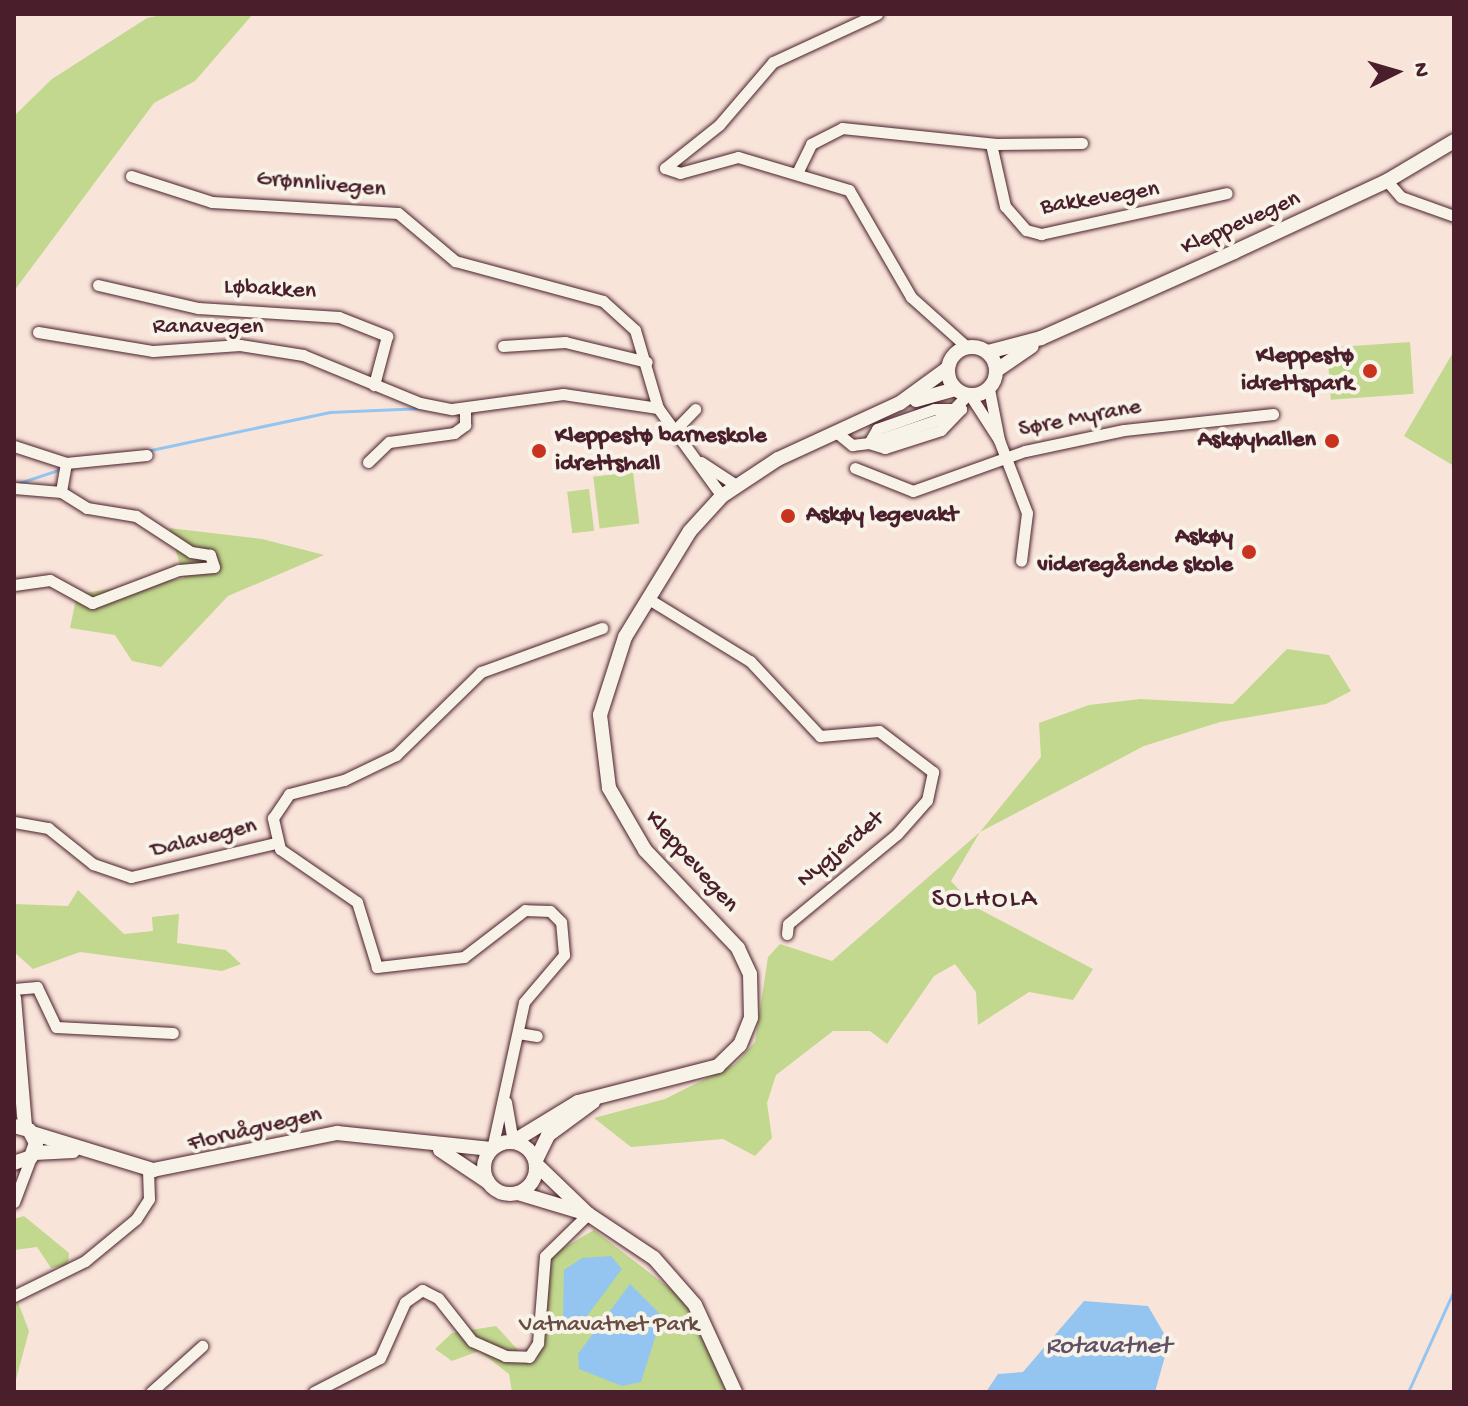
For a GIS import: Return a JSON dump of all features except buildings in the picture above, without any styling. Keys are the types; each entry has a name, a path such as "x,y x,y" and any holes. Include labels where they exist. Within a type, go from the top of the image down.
{"main road":[{"name":"Kleppevegen","path":"988,352 1041,338 1387,181 1454,141"},
{"name":"Kleppevegen","path":"997,370 1041,338"},
{"path":"967,347 988,352 997,370 989,389 964,393 948,368 967,347"},
{"name":"Kleppevegen","path":"514,1141 564,1108 718,1066 740,1045 753,996 729,936 629,828 605,774 605,686 647,598 722,496 736,485 836,432 900,403 948,368"},
{"name":"Kleppevegen","path":"900,403 964,393"},
{"path":"14,998 24,1129 32,1155"},
{"path":"14,1084 20,1060"},
{"name":"Kleppevegen","path":"536,1162 553,1130 598,1099"},
{"name":"Florvågvegen","path":"24,1129 148,1170 192,1168 337,1133 433,1146 491,1149"},
{"path":"588,1214 488,1182 484,1166 491,1149 514,1141 588,1214 677,1281 735,1392"},
{"name":"Florvågvegen","path":"433,1146 488,1182"},
{"name":"Florvågvegen","path":"14,1163 32,1155 89,1152"},
{"path":"518,1193 533,1181 536,1162"}],"street":[{"path":"877,14 773,62 719,125 665,166 680,173 738,157 798,171 857,197 900,281 967,347"},
{"path":"798,171 811,144 842,128 991,144 1082,143"},
{"name":"Bakkevegen","path":"991,144 1005,206 1026,230 1041,234 1227,193"},
{"name":"Grønnlivegen","path":"131,176 212,202 398,213 455,261 603,301 629,323 647,362 658,408 673,432 701,462 722,496"},
{"path":"1387,181 1401,197 1454,216"},
{"name":"Løbakken","path":"98,285 198,308 339,317 387,336 374,385"},
{"name":"Ranavegen","path":"38,332 153,351 240,345 290,353 420,403 465,410 563,394 658,408"},
{"path":"503,346 565,342 647,362"},
{"path":"855,468 908,491 1006,457 999,440 989,389"},
{"path":"836,432 852,445 869,443 885,448 941,430 961,409 964,393"},
{"path":"964,393 999,440"},
{"path":"673,432 695,409"},
{"path":"869,443 877,429 932,410 961,409"},
{"path":"368,462 389,442 461,429 465,410"},
{"name":"Søre Myrane","path":"1021,561 1030,521 1006,457 1124,430 1273,414"},
{"path":"14,446 66,463 147,455"},
{"name":"Grønnlivegen","path":"701,462 736,485"},
{"path":"61,492 66,463"},
{"path":"14,488 61,492 87,508 136,516 214,560 210,571 179,570 122,597 87,603 50,580 14,585"},
{"name":"Nygjerdet","path":"647,598 750,661 817,734 836,740 879,731 933,772 936,784 905,824 788,924 787,934"},
{"path":"491,1149 506,1102 524,1002 564,955 564,929 550,911 525,910 483,947 454,960 377,967 357,902 276,843 273,818 285,797 379,766 423,734 481,672 602,628"},
{"name":"Dalavegen","path":"14,822 48,828 93,864 131,877 276,843"},
{"path":"14,989 37,987 56,1027 173,1033"},
{"path":"518,1033 537,1036"},
{"path":"506,1102 514,1141"},
{"path":"14,1202 32,1155"},
{"path":"14,1296 85,1261 136,1219 149,1199 148,1170"},
{"path":"314,1392 380,1358 405,1302 422,1290 438,1298 472,1341 505,1356 529,1357 538,1343 545,1256 588,1214"},
{"path":"151,1392 202,1346"}],"green space":[{"path":"167,14 253,14 195,81 154,103 14,291 14,116 52,79 147,18"},
{"name":"Kleppestø idrettspark","path":"1410,342 1414,394 1331,400 1327,348"},
{"path":"1454,351 1454,466 1404,436"},
{"path":"633,472 639,524 600,528 593,477"},
{"path":"589,489 594,531 572,533 567,492"},
{"path":"169,528 262,539 324,555 228,596 161,667 132,661 115,635 70,628 77,594 184,578"},
{"path":"1287,649 1329,655 1351,691 1326,704 1220,722 1144,746 980,832 1041,757 1039,723 1089,705 1140,699 1233,704"},
{"path":"980,832 951,881 975,907 1093,969 1073,1000 1029,992 978,1025 976,992 955,964 934,976 887,1044 870,1031 833,1031 776,1075 767,1103 772,1138 755,1156 723,1139 631,1147 594,1118 665,1099 735,1064 755,1042 768,957 780,944 832,961"},
{"path":"78,890 124,934 153,931 152,917 179,914 177,943 226,950 241,964 222,971 80,952 33,969 14,952 14,904 68,906"},
{"path":"24,1216 69,1253 68,1265 51,1268 37,1247 14,1250 14,1219"},
{"name":"Vatnavatnet Park","path":"594,1230 685,1300 728,1392 512,1392 509,1374 479,1351 452,1361 435,1349 452,1333 496,1326 528,1361 537,1359 551,1255"},
{"path":"14,1292 29,1331 14,1387"}],"water":[{"path":"611,1256 622,1269 587,1316 579,1324 563,1316 564,1270 582,1258"},
{"path":"630,1284 662,1316 641,1382 622,1386 579,1369 578,1354"},
{"name":"Rotavatnet","path":"1084,1301 1148,1306 1169,1342 1155,1392 986,1392 998,1374 1023,1372"}],"waterway":[{"path":"146,451 330,412 423,408"},
{"path":"19,483 61,469"},
{"path":"1408,1392 1454,1290"}],"place":[{"name":"Kleppestø idrettspark","path":"1370,371"},
{"name":"Askøyhallen","path":"1332,441"},
{"name":"Kleppestø barneskole idrettshall","path":"539,451"},
{"name":"Askøy legevakt","path":"788,516"},
{"name":"Askøy videregående skole","path":"1249,552"}],"district":[{"name":"SOLHOLA","path":"985,901"}]}
